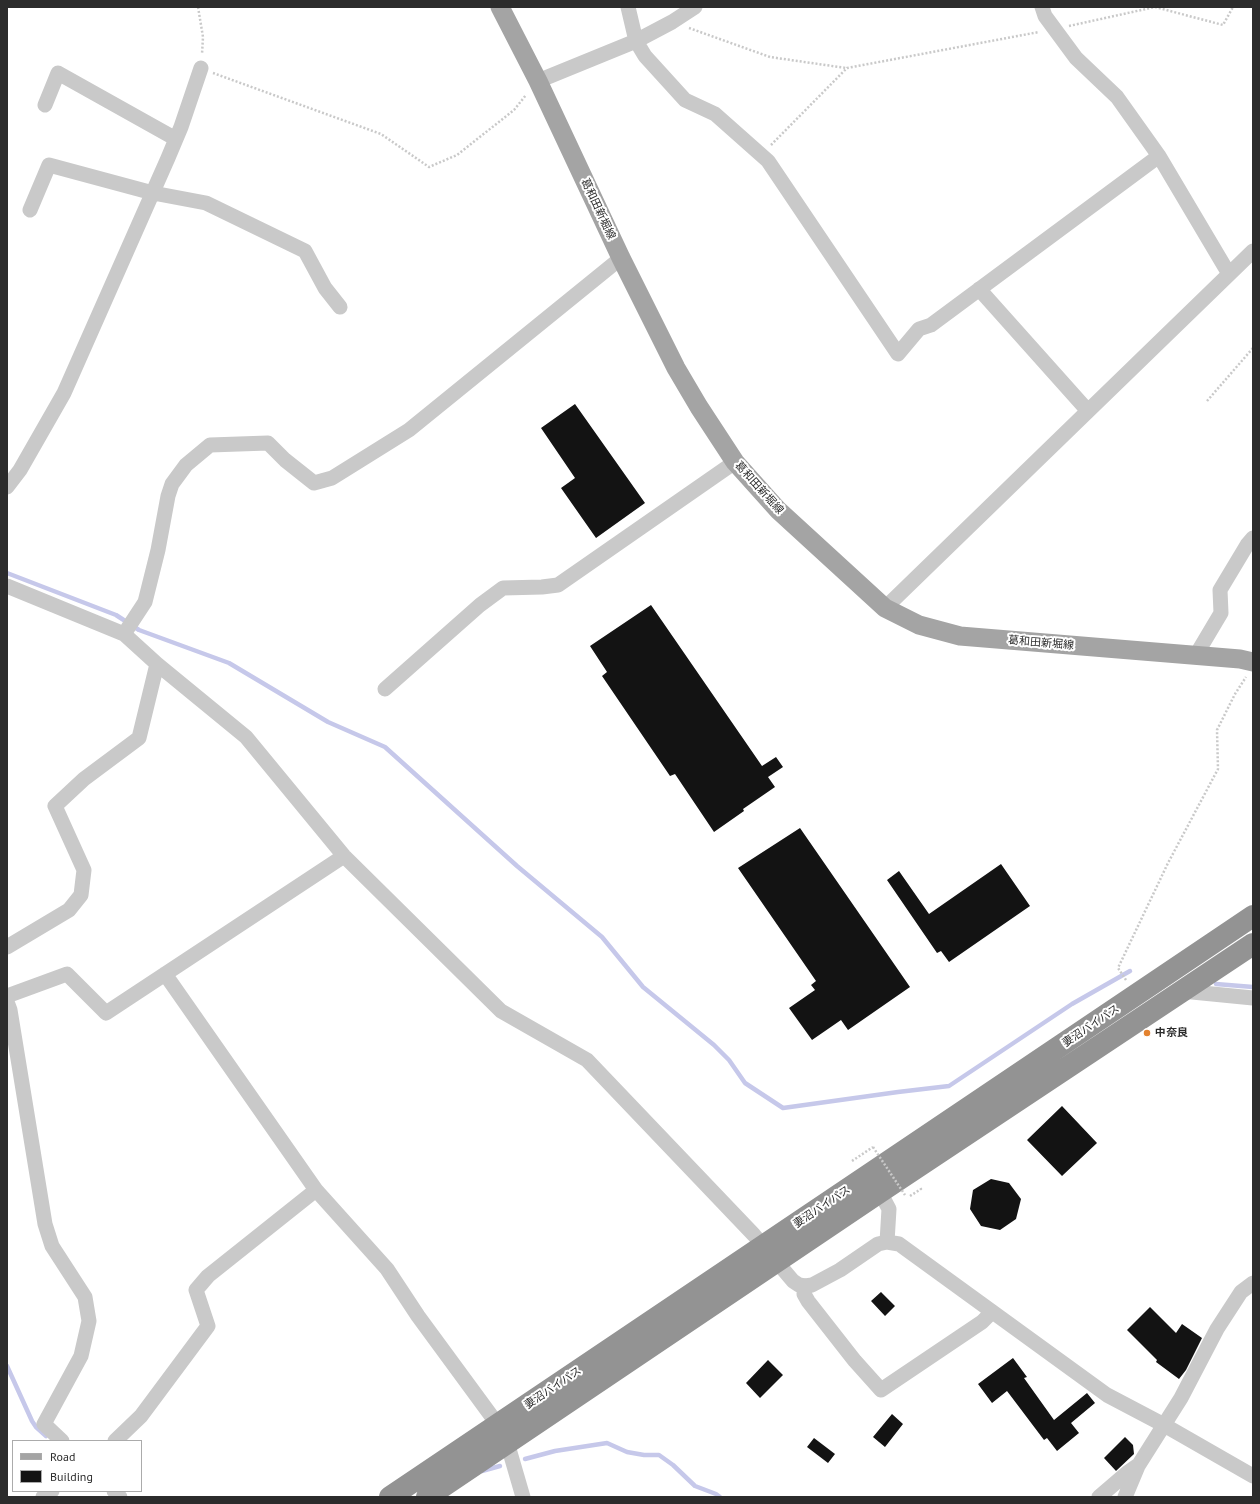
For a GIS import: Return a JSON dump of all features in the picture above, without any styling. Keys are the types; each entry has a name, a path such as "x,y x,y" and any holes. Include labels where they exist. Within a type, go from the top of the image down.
{"highway":[{"name":"妻沼バイパス","path":"390,1497 502,1434 770,1254 1136,996 1253,916"},
{"name":"妻沼バイパス","path":"770,1254 880,1192 1253,944"},
{"name":"妻沼バイパス","path":"427,1497 502,1434"}],"main road":[{"name":"葛和田新堀線","path":"500,7 538,82 621,258 676,368 699,407 735,462 778,510 885,608 919,625 960,636 1240,659 1251,667"}],"street":[{"path":"628,7 636,41 645,56 685,100 715,114 768,161 898,354 919,329 931,325 1159,156"},
{"path":"538,82 636,41 672,22 695,7"},
{"path":"1042,7 1045,16 1076,58 1117,97 1159,156 1229,274"},
{"path":"7,487 20,470 64,393 176,140 201,68"},
{"path":"45,105 58,73 176,140"},
{"path":"30,210 50,165 153,192 206,203 305,251 325,288 340,307"},
{"path":"885,608 1253,251"},
{"path":"124,634 145,602 158,550 168,496 172,484 186,465 210,445 268,443 285,460 314,483 332,478 409,430 621,258"},
{"path":"979,289 1088,411"},
{"path":"385,689 480,605 503,588 558,585 735,462"},
{"path":"1196,655 1221,612 1220,590 1246,545 1253,538"},
{"path":"7,586 124,634 157,664 246,737 344,856 500,1011 587,1060 770,1254 793,1282 805,1286 812,1285 840,1270 878,1244 887,1242 899,1244 1101,1391 1253,1476"},
{"path":"7,947 69,910 81,895 84,870 55,806 84,779 139,738 157,664"},
{"path":"7,996 67,974 106,1013 344,856"},
{"path":"165,974 316,1190 387,1269 418,1316 502,1434 523,1497"},
{"path":"1182,991 1253,998"},
{"path":"7,1002 10,1010 45,1224 52,1246 85,1297 89,1321 81,1356 44,1424 61,1440"},
{"path":"116,1440 141,1416 208,1326 196,1290 208,1276 316,1190"},
{"path":"880,1192 889,1208 887,1242"},
{"path":"1125,1497 1138,1466 1181,1398 1217,1329 1241,1292 1253,1282"},
{"path":"805,1286 804,1294 808,1301 855,1361 881,1390 982,1322 992,1312"},
{"path":"1099,1497 1127,1473 1138,1466"}],"path":[{"path":"198,7 203,37 201,68 381,134 429,167 457,154 514,110 538,82"},
{"path":"672,22 770,57 847,68 1055,29 1155,7 1223,25 1233,7"},
{"path":"762,155 847,68"},
{"path":"1207,401 1253,348"},
{"path":"1136,996 1118,968 1168,863 1218,769 1217,730 1235,694 1251,667"},
{"path":"852,1161 873,1147 905,1195"}],"building":[{"path":"575,404 645,503 596,538 561,488 575,478 541,428"},
{"path":"651,605 762,766 776,757 783,767 768,777 775,787 743,809 744,811 714,832 675,774 670,776 602,676 607,672 590,646"},
{"path":"800,828 910,987 848,1030 841,1020 812,1040 789,1008 815,990 811,985 816,981 738,868"},
{"path":"1001,864 1030,906 949,962 941,951 937,953 887,880 899,871 929,914"},
{"path":"1062,1106 1097,1143 1062,1176 1027,1140"},
{"path":"991,1179 1009,1183 1021,1199 1016,1219 1000,1230 981,1226 970,1209 973,1190"},
{"path":"881,1292 895,1306 885,1316 871,1301"},
{"path":"1150,1307 1176,1333 1182,1324 1202,1338 1186,1370 1179,1379 1156,1362 1157,1360 1127,1330"},
{"path":"1013,1358 1027,1377 1024,1378 1054,1420 1087,1393 1095,1403 1071,1423 1079,1433 1057,1451 1047,1438 1044,1440 1007,1391 992,1403 978,1384"},
{"path":"768,1360 783,1375 760,1398 746,1383"},
{"path":"892,1414 903,1424 885,1447 873,1437"},
{"path":"1125,1437 1133,1445 1134,1454 1116,1471 1104,1458"},
{"path":"814,1438 835,1454 828,1463 807,1447"}],"waterway":[{"path":"7,573 116,615 139,630 229,663 328,722 385,747 517,866 602,937 643,987 714,1045 729,1060 745,1083 783,1108 949,1086 1072,1004 1130,971"},
{"path":"1216,984 1253,987"},
{"path":"7,1366 32,1421 46,1436"},
{"path":"525,1459 555,1451 607,1443 627,1452 644,1455 659,1455 673,1465 695,1486 720,1497"},
{"path":"482,1471 500,1466"}],"place":[{"name":"中奈良","path":"1147,1033"}]}
